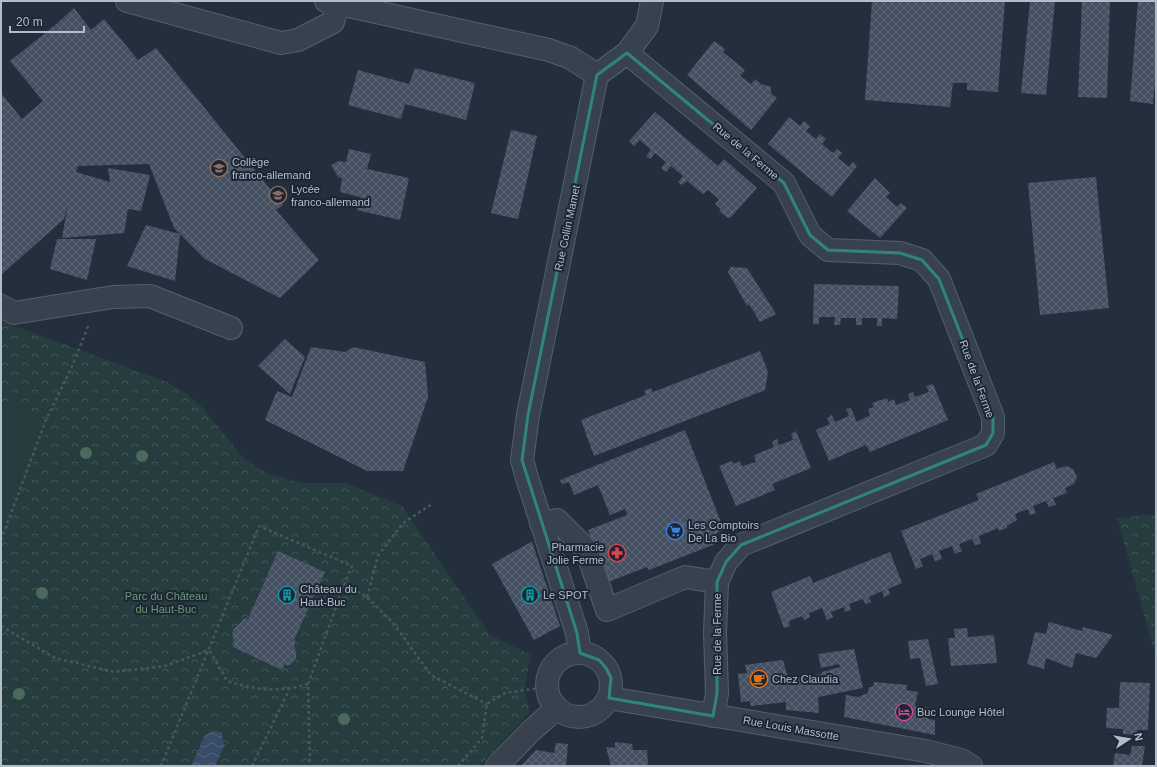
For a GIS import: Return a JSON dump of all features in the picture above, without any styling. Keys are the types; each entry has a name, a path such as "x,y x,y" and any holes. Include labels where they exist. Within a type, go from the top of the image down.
{"street":[{"path":"126,1 282,43 298,40 333,22 332,2 549,50 570,58 597,75 627,53 647,26 652,1"},
{"name":"Rue de la Ferme","path":"627,53 784,183 810,235 828,250 900,253 922,260 939,279 993,417 993,433 986,445 741,545 726,562 717,582 715,632 717,692 713,716"},
{"name":"Rue Collin Mamet","path":"580,653 577,632 522,460 525,434 597,75"},
{"path":"1,306 14,312 99,300 150,296 232,328"},
{"path":"541,523 557,520 586,549 607,610 685,577 717,582"},
{"path":"580,653 590,655 599,660 606,668 611,678 609,698 603,707 596,713 586,717 570,716 557,708 550,698 548,686 549,677 558,662 565,657 580,653"},
{"name":"Rue Louis Massotte","path":"609,698 926,751 961,760 972,766"},
{"path":"497,766 531,731 557,708"}],"path":[{"path":"1,540 46,420 71,369 99,300"},
{"path":"367,597 378,556 403,523 432,504"},
{"path":"161,766 210,650 259,526 352,566 308,684 310,766"},
{"path":"344,585 367,597 393,623 431,675 487,704"},
{"path":"1,626 55,658 114,672 165,666 210,650"},
{"path":"210,650 227,681 254,689 289,690 308,684"},
{"path":"487,704 505,693 548,686"},
{"path":"252,766 289,690"},
{"path":"458,766 482,738 487,704"}],"highlighted area":[{"path":"627,53 784,183 810,235 828,250 900,253 922,260 939,279 993,417 993,433 986,445 741,545 726,562 717,582 717,693 713,716 609,698 611,678 606,668 599,660 580,653 577,633 522,460 528,415 597,75"}],"green space":[{"name":"Parc du Château du Haut-Buc","path":"1,321 167,382 186,393 203,408 244,459 267,473 300,483 345,483 402,506 490,635 531,655 524,689 530,712 479,766 1,766"},
{"path":"1,401 50,422 1,539"},
{"path":"1156,514 1156,657 1117,518"}],"water":[{"path":"213,731 222,732 223,742 225,745 215,766 193,766 192,764 205,735"}],"building":[{"path":"872,1 1005,1 998,92 967,90 967,83 953,83 950,107 865,100"},
{"path":"1030,1 1055,1 1046,95 1021,93"},
{"path":"1082,1 1110,1 1107,98 1078,97"},
{"path":"1138,1 1156,1 1156,72 1153,104 1130,101"},
{"path":"74,8 91,30 104,19 138,60 156,48 283,205 276,210 319,260 280,298 205,259 174,228 149,164 78,166 76,172 110,182 108,168 150,175 141,211 128,209 124,233 62,238 68,204 64,219 1,275 1,93 22,119 43,101 10,61 53,27"},
{"path":"714,41 725,49 723,52 745,70 740,76 751,84 755,79 761,84 771,87 771,93 777,98 751,130 687,75"},
{"path":"415,68 475,83 466,120 405,104 401,119 348,105 358,70 409,84"},
{"path":"655,112 718,166 724,159 757,188 731,217 728,218 719,211 721,209 715,204 719,199 708,190 703,194 687,181 682,185 678,182 683,176 671,166 666,172 661,168 666,162 655,153 650,159 646,156 651,150 640,140 634,146 629,141"},
{"path":"789,117 800,126 804,121 810,126 806,131 816,139 820,134 826,139 822,144 833,153 837,149 842,153 838,158 849,167 853,162 857,166 832,197 768,144"},
{"path":"511,130 537,136 518,219 491,213"},
{"path":"349,149 371,154 367,169 409,178 400,220 357,210 360,197 340,192 342,178 338,177 331,165 339,161 346,162"},
{"path":"1096,177 1109,308 1040,315 1028,183"},
{"path":"875,178 890,193 886,197 897,207 901,203 907,208 880,238 847,211"},
{"path":"146,225 180,234 175,281 127,266"},
{"path":"57,239 96,239 87,280 50,269"},
{"path":"731,267 747,268 776,314 760,322 749,304 747,306 728,272"},
{"path":"814,284 899,286 897,319 882,318 882,326 877,326 877,318 862,318 862,325 856,325 856,318 841,318 840,325 834,325 835,317 819,317 819,324 813,324"},
{"path":"285,339 305,357 290,394 258,366"},
{"path":"311,347 345,352 353,347 425,362 428,397 403,471 367,471 265,420 277,391 292,397"},
{"path":"760,351 768,372 765,390 594,456 581,420 646,395 644,391 651,388 653,392"},
{"path":"933,384 948,420 870,452 866,445 829,461 816,430 830,424 827,418 832,415 835,422 849,416 846,409 851,408 857,422 870,415 868,409 874,407 872,403 887,398 888,402 894,399 896,405 910,400 908,394 913,392 915,397 929,392 926,386"},
{"path":"685,430 724,530 716,533 720,542 649,570 647,567 608,582 588,530 627,515 625,509 610,515 598,485 574,495 569,482 562,484 560,480"},
{"path":"796,431 811,468 772,484 775,490 736,506 719,466 732,461 734,464 740,461 742,466 756,462 754,455 774,447 772,442 777,439 779,445 793,440 791,434"},
{"path":"1054,462 1057,469 1066,466 1073,469 1077,477 1074,484 1065,488 1067,493 1053,498 1056,505 1049,507 1046,501 1033,506 1036,513 1030,515 1028,509 1015,514 1017,520 1007,526 1007,528 999,531 998,528 979,536 981,544 975,545 972,539 959,544 962,551 955,554 952,546 939,551 942,559 935,561 932,554 920,559 923,566 916,569 901,531 979,500 976,494"},
{"name":"Le SPOT","path":"531,542 560,626 534,640 492,564"},
{"name":"Château du Haut-Buc","path":"278,551 325,572 294,640 296,642 294,646 296,658 290,665 284,665 282,670 233,647 234,642 232,634 234,629 245,618 248,619"},
{"path":"890,552 902,583 888,589 890,594 884,597 882,591 869,597 871,602 865,604 863,599 849,604 851,610 845,612 844,607 831,612 833,617 827,620 822,608 809,613 810,617 804,620 802,616 789,621 790,626 784,628 771,592 810,576 813,583"},
{"path":"1049,622 1082,631 1083,627 1113,635 1096,658 1076,653 1072,668 1046,658 1044,669 1027,664 1035,632 1046,634"},
{"path":"967,628 968,637 994,635 997,663 951,666 948,638 955,638 954,629"},
{"path":"928,639 938,684 926,686 920,658 910,659 908,641"},
{"path":"854,649 863,688 818,697 819,713 786,710 786,702 751,706 750,701 741,702 738,674 747,673 745,665 783,660 788,678 822,674 822,672 840,667 839,664 821,668 818,654"},
{"path":"874,682 907,685 906,690 918,692 915,706 930,708 928,719 935,720 935,735 844,717 846,695 858,697 868,693 869,687 873,687"},
{"path":"1120,682 1150,683 1148,730 1137,730 1137,735 1123,734 1123,729 1106,728 1107,708 1119,708"},
{"path":"615,742 632,744 633,750 647,750 648,766 611,766 606,747 615,748"},
{"path":"556,743 568,744 566,766 521,766 536,750 554,753"},
{"path":"1132,746 1145,746 1142,766 1113,766 1115,753 1130,755"}],"place":[{"name":"Collège franco-allemand","path":"219,168"},
{"name":"Lycée franco-allemand","path":"278,195"},
{"name":"Les Comptoirs De La Bio","path":"675,531"},
{"name":"Pharmacie Jolie Ferme","path":"617,553"},
{"name":"Château du Haut-Buc","path":"287,595"},
{"name":"Le SPOT","path":"530,595"},
{"name":"Chez Claudia","path":"759,679"},
{"name":"Buc Lounge Hôtel","path":"904,712"}]}
